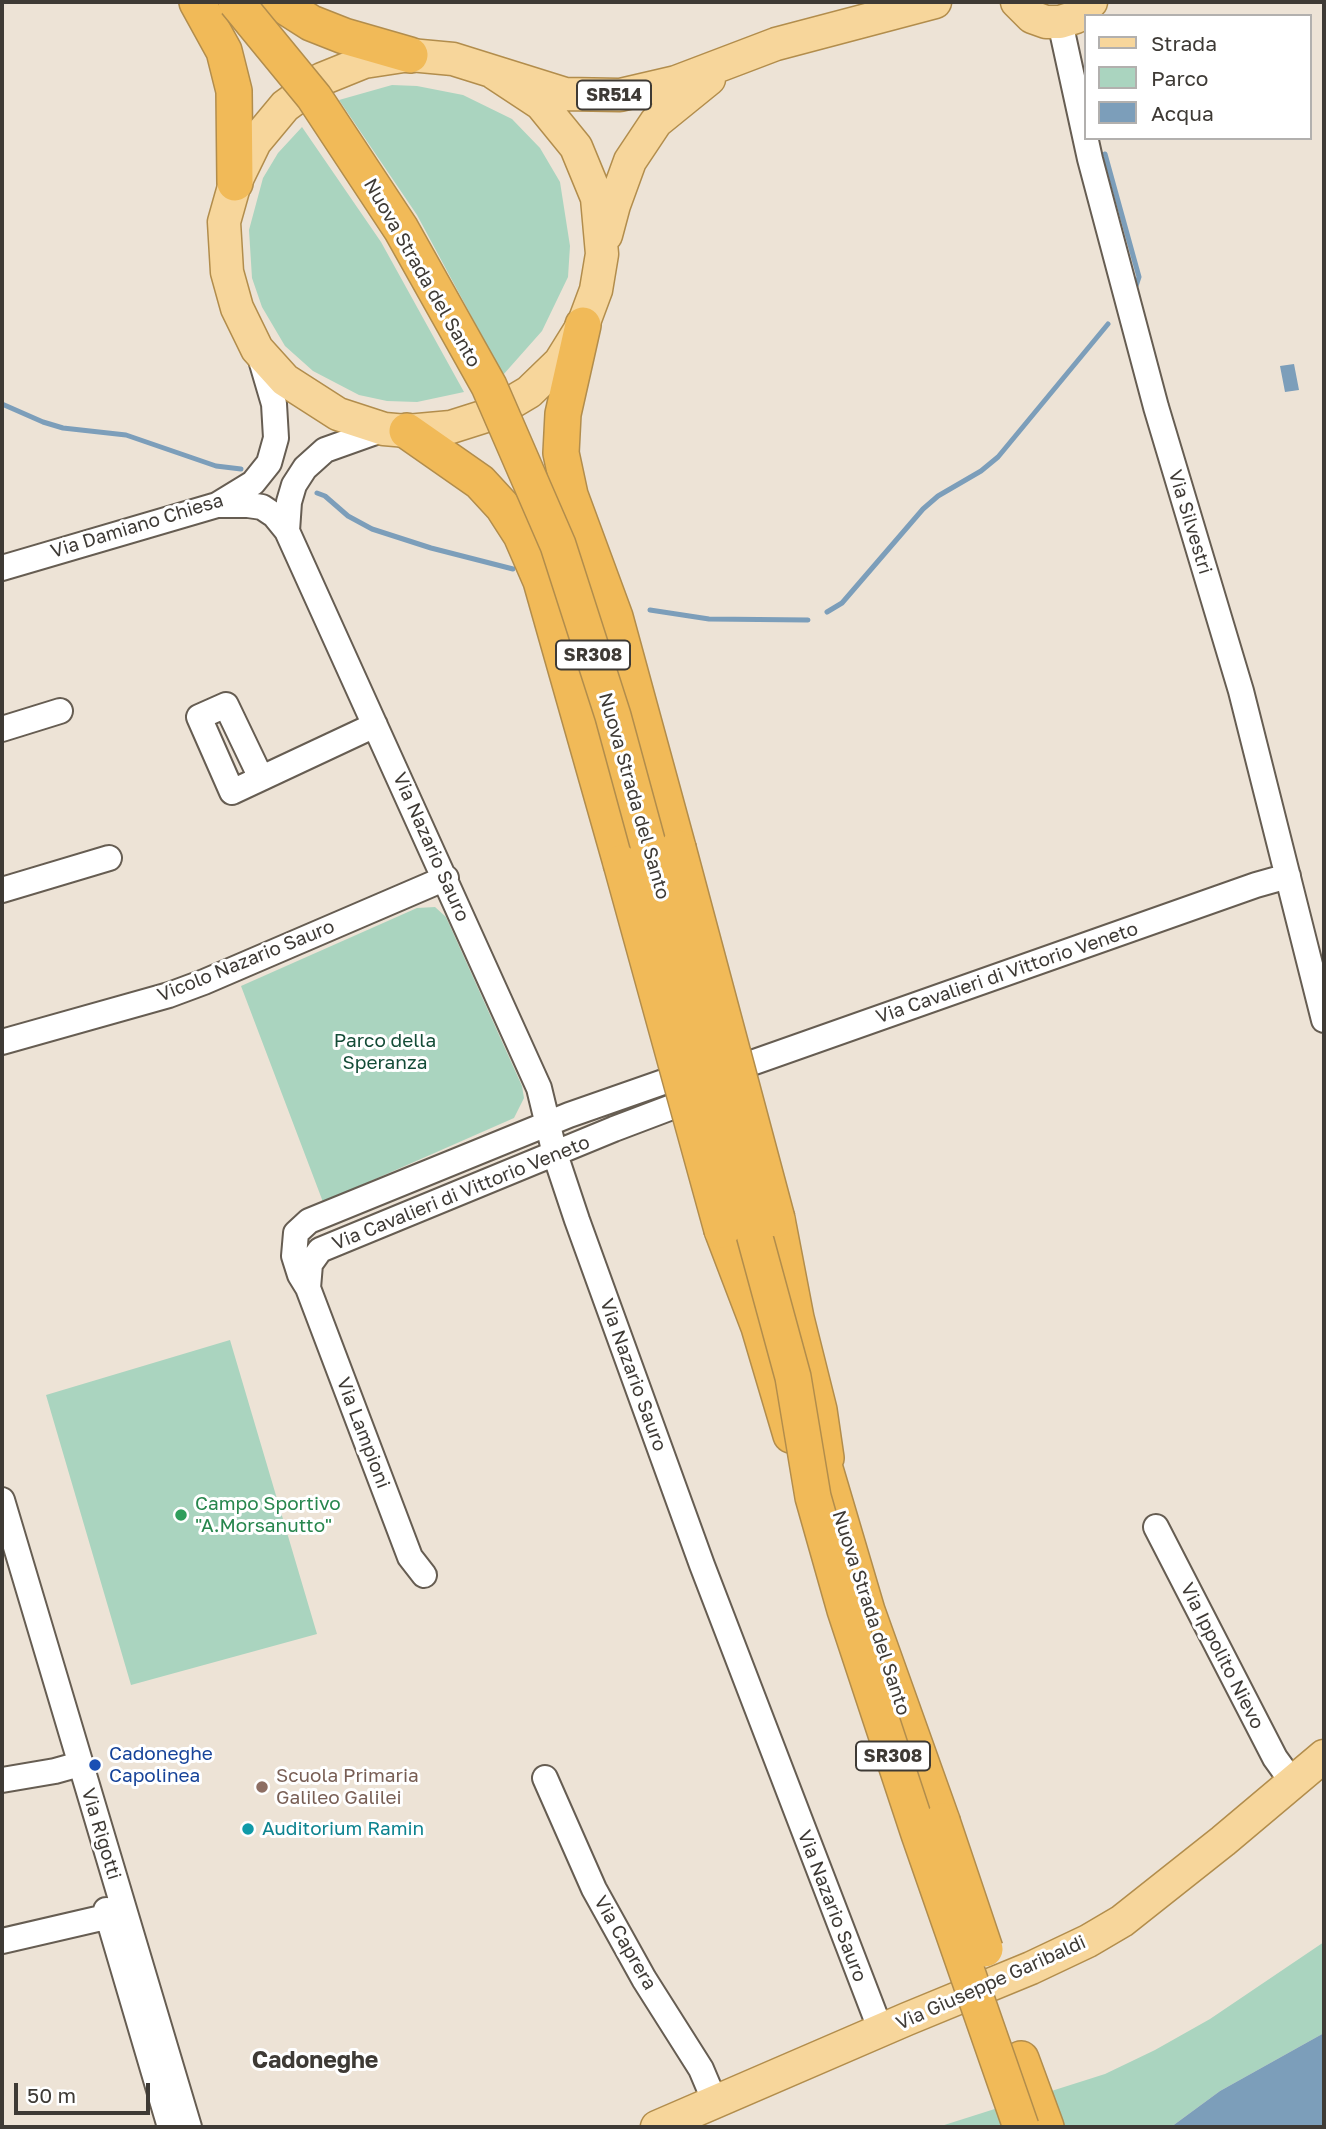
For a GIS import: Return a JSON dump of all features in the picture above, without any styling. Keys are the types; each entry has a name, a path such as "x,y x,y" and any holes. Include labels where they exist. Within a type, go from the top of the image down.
{"highway":[{"path":"197,2 224,51 234,91 235,183"},
{"name":"Nuova Strada del Santo","path":"236,2 314,97 401,229 488,386 558,545 613,716 793,1377 863,1663 1021,2127"},
{"path":"278,2 311,23 333,32 410,55"},
{"path":"583,325 563,414 561,453 570,495 615,617 777,1219 796,1318 819,1410 821,1491"},
{"path":"396,430 480,482 503,506 521,535 541,581 722,1230 759,1327 786,1419 821,1491"},
{"name":"Nuova Strada del Santo","path":"821,1491 937,1808 1046,2127"}],"main road":[{"name":"SR514","path":"494,72 565,94 620,95 676,82 776,44 935,2"},
{"path":"1017,2 1032,17 1046,22 1060,22 1076,17 1091,2"},
{"path":"410,55 453,59 494,72 541,103 576,147 597,198 602,254 596,290 583,325 560,362 529,392 492,414 450,427 396,430 338,414 311,399 285,380 257,349 237,308 227,272 224,222 235,183 255,142 285,106 322,79 364,62 410,55"},
{"name":"SR514","path":"602,254 614,205 630,161 656,121 732,62"},
{"name":"Via Giuseppe Garibaldi","path":"657,2127 1031,1968 1088,1941 1122,1922 1324,1756"}],"street":[{"name":"Via Silvestri","path":"1060,22 1084,132"},
{"name":"Via Silvestri","path":"1086,140 1156,407 1241,691 1324,1020"},
{"name":"Via Damiano Chiesa","path":"2,568 217,505 253,483 269,463 276,438 274,404 257,349"},
{"path":"287,531 289,502 294,485 305,468 325,450 396,430"},
{"name":"Via Nazario Sauro","path":"217,505 262,507 274,515 287,531 539,1088 555,1154 702,1565 881,2031"},
{"path":"2,729 60,711"},
{"path":"261,778 375,725"},
{"path":"2,890 109,858"},
{"name":"Via Cavalieri di Vittorio Veneto","path":"308,1288 300,1275 295,1256 296,1233 309,1221 548,1123 673,1079 726,1072 1288,876"},
{"name":"Vicolo Nazario Sauro","path":"2,1042 169,995 446,878"},
{"name":"Via Cavalieri di Vittorio Veneto","path":"308,1288 310,1264 320,1250 680,1104 726,1072"},
{"name":"Via Lampioni","path":"308,1288 410,1557 424,1575"},
{"name":"Via Rigotti","path":"2,1500 71,1766"},
{"name":"Via Ippolito Nievo","path":"1156,1527 1275,1758 1293,1783"},
{"name":"Via Rigotti","path":"2,1557 71,1766 116,1915 189,2127"},
{"path":"2,1780 71,1766"},
{"name":"Via Caprera","path":"545,1777 594,1889 644,1979 701,2069 715,2102"},
{"path":"2,1941 116,1915"},
{"name":"Via Rigotti","path":"116,1915 170,2127"}],"green space":[{"path":"392,85 417,86 463,95 512,119 540,148 560,182 570,246 568,277 542,331 503,375 417,215 339,100"},
{"path":"302,127 381,242 464,392 417,402 387,401 359,395 313,371 285,346 262,307 252,278 249,230 263,178 278,153"},
{"name":"Parco della Speranza","path":"435,907 446,917 522,1086 524,1098 514,1118 323,1202 241,986 417,908"},
{"name":"Campo Sportivo \"A.Morsanutto\"","path":"230,1340 317,1634 131,1685 46,1395"},
{"path":"1324,1942 1324,2033 1220,2091 1171,2127 938,2127 1105,2074 1210,2019"}],"water":[{"path":"1294,364 1299,390 1285,392 1280,366"},
{"path":"1324,2033 1324,2127 1171,2127 1220,2091"}],"waterway":[{"path":"1105,154 1139,277 1136,286"},
{"path":"827,612 842,603 923,509 938,496 981,471 998,457 1108,324"},
{"path":"2,404 63,428 126,435 216,466 241,469"},
{"path":"317,493 325,496 348,516 372,529 431,548 513,569"},
{"path":"650,610 709,619 808,620"}],"place":[{"name":"Campo Sportivo \"A.Morsanutto\"","path":"181,1515"},
{"name":"Cadoneghe Capolinea","path":"95,1765"},
{"name":"Scuola Primaria Galileo Galilei","path":"262,1787"},
{"name":"Auditorium Ramin","path":"248,1829"}],"district":[{"name":"Cadoneghe","path":"315,2061"}]}
